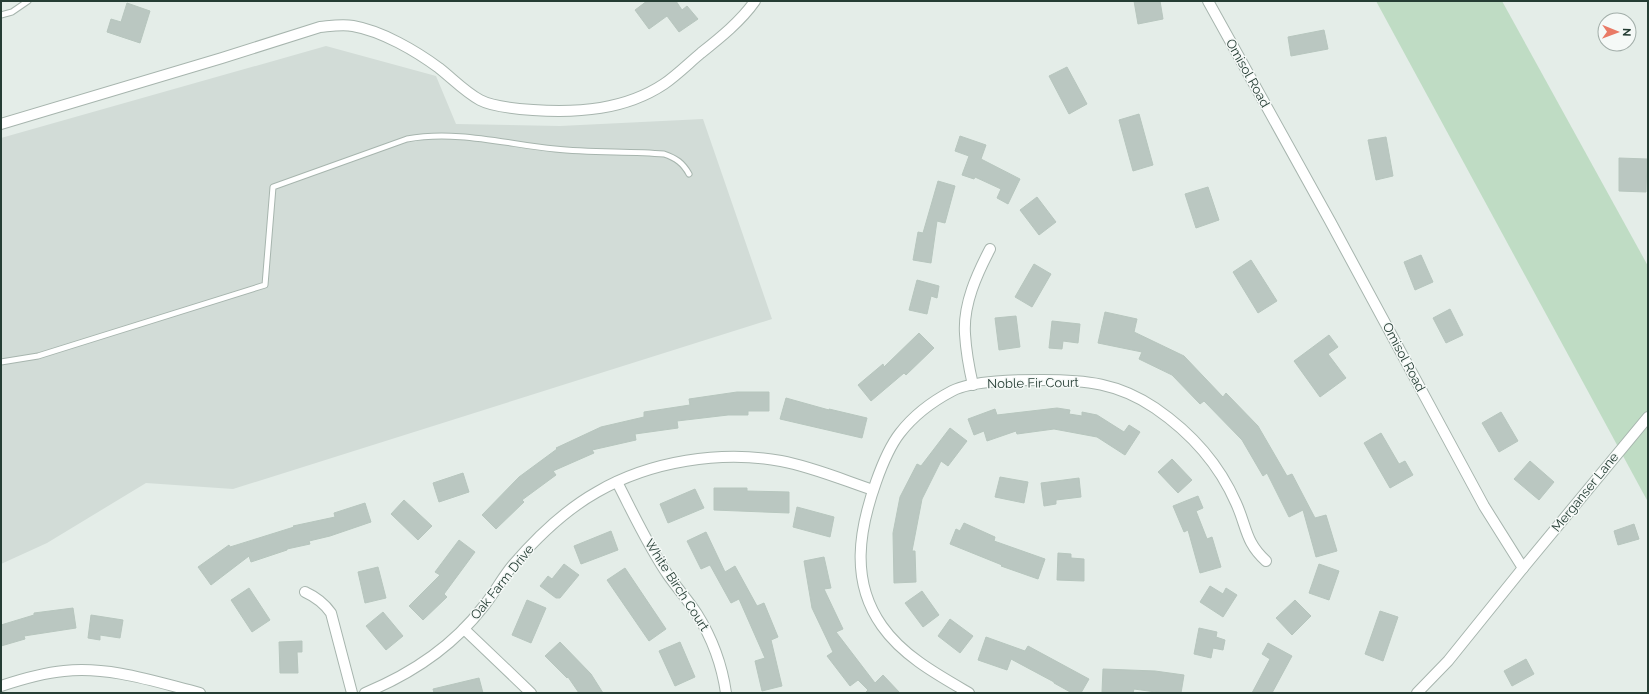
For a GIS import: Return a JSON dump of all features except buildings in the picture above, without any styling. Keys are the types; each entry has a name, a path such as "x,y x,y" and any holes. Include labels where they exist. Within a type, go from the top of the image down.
{"street":[{"path":"1,124 320,27 337,25 353,26 365,29 397,42 416,52 439,68 464,90 481,101 520,109 548,111 601,109 626,103 646,95 664,84 722,36 755,1"},
{"name":"Omisol Road","path":"1208,1 1484,506 1523,568"},
{"path":"973,385 964,332 966,312 973,286 990,249"},
{"name":"Noble Fir Court","path":"969,693 907,653 897,644 882,625 874,612 866,593 860,550 862,528 873,490 893,443 901,432 917,416 934,401 954,389 1014,380 1074,380 1097,383 1132,395 1155,409 1179,427 1197,443 1214,463 1225,479 1237,504 1249,540 1259,555 1266,562"},
{"name":"Merganser Lane","path":"1523,568 1648,417"},
{"name":"Oak Farm Drive","path":"365,693 384,685 428,660 464,629 484,607 511,568 532,544 576,505 597,491 617,482 650,469 679,462 726,457 754,458 782,462 814,470 873,490"},
{"name":"White Birch Court","path":"617,482 649,545 668,575 696,613 708,634 718,656 726,693"},
{"path":"1417,693 1448,660 1523,568"},
{"path":"305,592 318,598 331,614 352,693"},
{"path":"464,629 530,693"},
{"path":"1,686 39,675 65,671 91,670 122,673 200,693"}],"lane":[{"path":"1,15 12,12 28,1"},
{"path":"1,362 38,356 265,285 273,187 396,142 416,137 450,136 556,149 664,154 676,159 689,174"}],"shaded area":[{"path":"326,46 436,76 456,124 560,126 703,119 772,319 233,489 146,483 47,543 1,564 1,138"}],"green space":[{"path":"1376,1 1502,1 1648,266 1648,502"}]}
